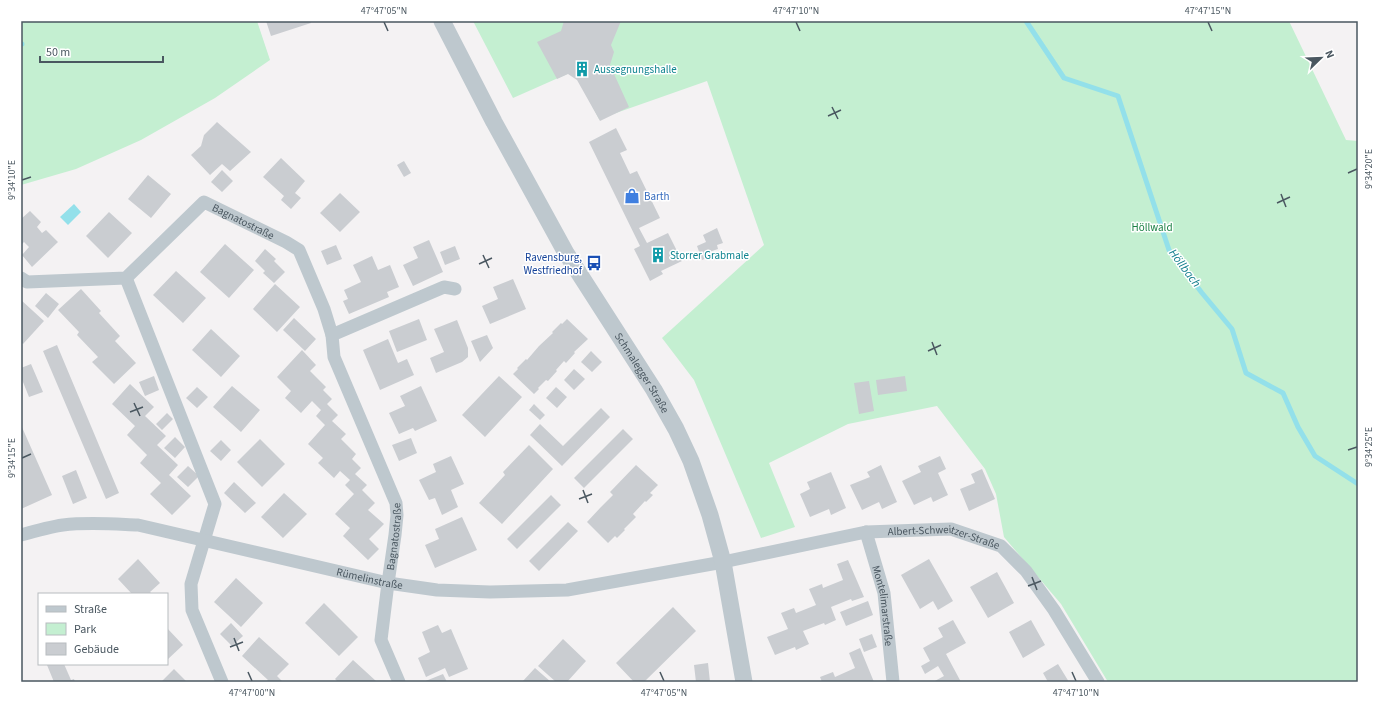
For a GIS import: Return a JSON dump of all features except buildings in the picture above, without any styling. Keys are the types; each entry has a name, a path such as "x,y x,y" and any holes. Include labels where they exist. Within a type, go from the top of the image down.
{"street":[{"name":"Schmalegger Straße","path":"442,21 566,253 654,390 676,429 691,461 710,515 723,562 744,682"},
{"name":"Bagnatostraße","path":"126,278 204,202 286,242 299,250 324,309 332,334 334,357 396,504 397,515 395,535 381,640 398,682"},
{"path":"21,278 27,282 126,278 215,504 191,584 192,610 222,682"},
{"path":"332,334 444,287 455,289"},
{"name":"Rümelinstraße","path":"21,535 49,527 65,525 109,523 138,525 388,583 445,590 525,592 567,590 723,562"},
{"name":"Albert-Schweitzer-Straße","path":"723,562 866,532 951,529 1001,546 1026,571 1054,610 1098,682"},
{"name":"Montelimarstraße","path":"866,532 884,593 893,682"}],"green space":[{"path":"21,21 257,21 270,60 215,98 141,140 76,169 21,185"},
{"name":"Höllwald","path":"473,21 1289,21 1346,140 1358,141 1358,682 1108,682 1061,604 1004,537 996,494 985,469 937,406 848,424 769,463 795,527 761,538 694,380 662,338 764,245 707,81 599,119 574,71 513,98"}],"water":[{"path":"74,204 81,212 68,225 60,217"}],"waterway":[{"name":"Höllbach","path":"1026,21 1064,78 1118,96 1169,250 1232,329 1246,373 1283,393 1298,427 1315,456 1358,484"}],"place":[{"name":"Aussegnungshalle","path":"582,69"},
{"name":"Barth","path":"632,196"},
{"name":"Storrer Grabmale","path":"658,255"},
{"name":"Ravensburg, Westfriedhof","path":"594,263"}]}
